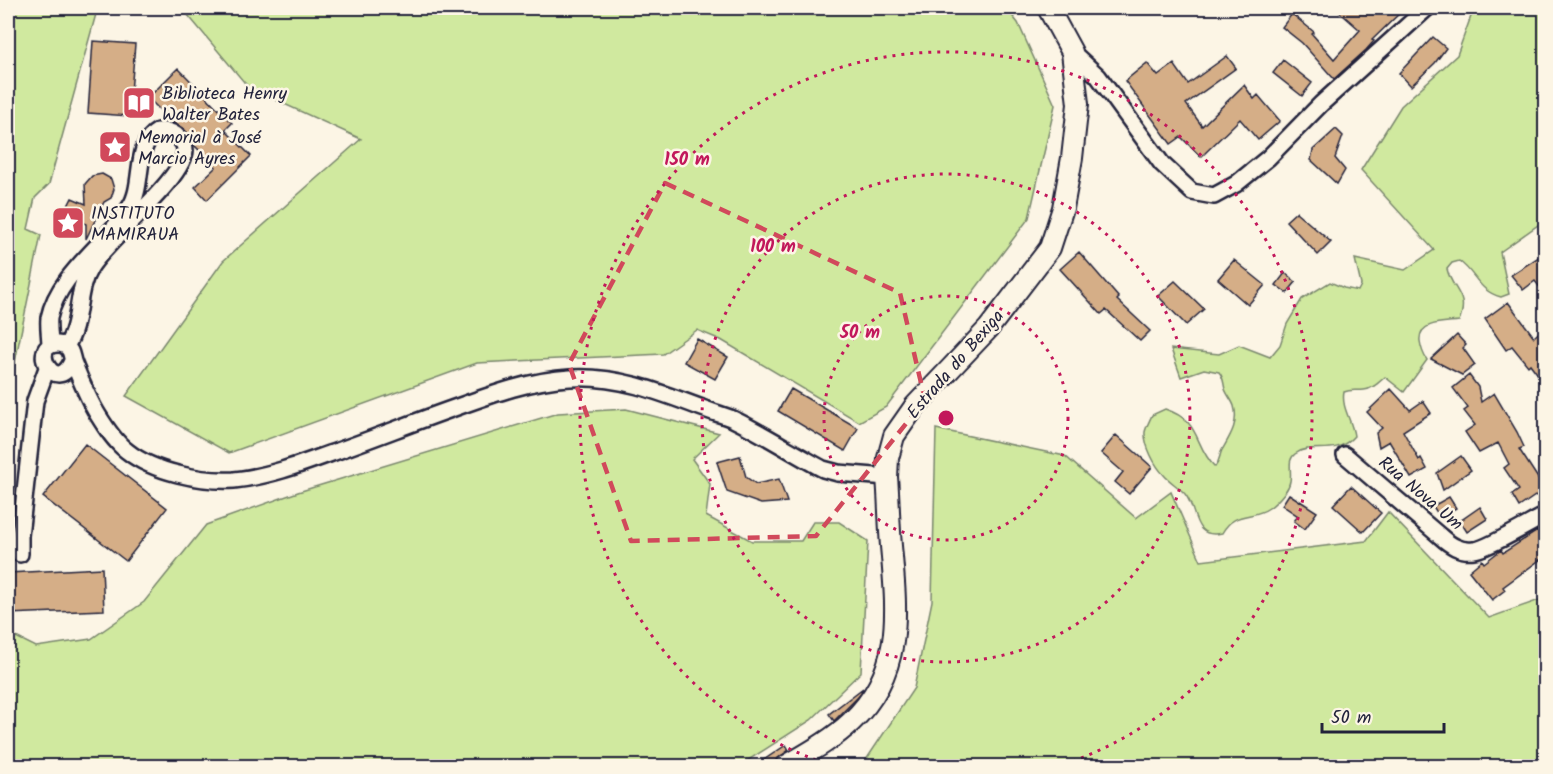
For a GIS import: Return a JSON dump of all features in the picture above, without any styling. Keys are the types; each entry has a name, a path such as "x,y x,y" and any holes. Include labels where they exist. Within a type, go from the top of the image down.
{"street":[{"name":"Estrada do Bexiga","path":"786,766 824,743 850,723 866,706 887,671 895,631 896,599 887,477 888,458 894,436 915,406 988,329 1050,248 1063,208 1078,104 1072,52 1048,8"},
{"path":"1072,52 1098,76 1162,164 1192,192 1214,196 1236,184 1268,158 1321,104 1427,8"},
{"path":"158,131 176,135 183,142 185,149 181,163 160,192 102,251 84,280 69,354 69,368 62,373 54,373 47,368 44,361 45,353 50,346 49,320 53,307 75,270 131,206 137,193 142,158 148,140 158,131"},
{"path":"50,346 58,344 69,354 98,415 112,436 127,451 142,461 204,480 236,480 304,464 489,396 533,384 571,378 626,383 658,391 732,419 823,469 838,473 887,477"},
{"path":"21,554 20,536 35,401 47,368"},
{"name":"Rua Nova Um","path":"1345,454 1450,545 1461,550 1476,551 1545,515"}],"highlighted area":[{"path":"665,183 900,293 925,400 816,536 631,541 569,364"}],"green space":[{"path":"8,8 94,8 96,14 49,184 35,198 28,229 41,235 8,396"},
{"path":"182,8 1006,8 1018,23 1055,105 1029,218 886,407 859,422 721,340 697,330 663,354 477,363 229,453 126,396 223,261 361,139 249,88"},
{"path":"1474,8 1545,8 1545,220 1500,252 1509,294 1501,297 1487,291 1459,261 1452,263 1447,269 1461,299 1462,312 1459,321 1434,324 1423,330 1420,341 1427,360 1404,392 1385,377 1367,389 1344,392 1344,403 1354,436 1347,443 1339,446 1302,450 1295,454 1290,461 1291,475 1288,486 1273,505 1263,512 1232,521 1222,533 1205,532 1200,528 1185,494 1166,478 1154,461 1146,443 1145,432 1152,415 1165,409 1177,414 1191,427 1208,459 1215,467 1233,429 1235,412 1219,372 1204,369 1181,377 1171,349 1219,354 1239,345 1270,357 1280,345 1287,324 1302,299 1330,282 1358,291 1361,285 1355,259 1405,270 1434,250 1361,170 1401,106 1457,55"},
{"path":"626,409 719,433 692,459 710,484 706,516 752,541 801,541 813,522 839,522 868,541 861,672 811,720 739,766 8,766 8,633 36,647 91,639 144,602 206,525 298,492 558,413"},
{"path":"936,429 1065,456 1136,518 1171,492 1201,561 1366,541 1388,512 1489,618 1545,598 1545,766 862,766 914,688 932,601"}],"building":[{"path":"1335,8 1405,8 1372,40 1374,41 1366,50 1334,79 1302,43 1282,27 1292,14 1314,32 1312,34 1334,59 1360,30"},
{"path":"1433,37 1446,48 1435,63 1411,86 1399,73"},
{"path":"93,41 135,44 129,116 88,113"},
{"path":"1227,56 1236,68 1186,104 1202,126 1244,85 1254,99 1258,95 1280,121 1258,140 1240,119 1201,157 1181,137 1171,144 1125,81 1147,63 1158,76 1174,64 1188,84"},
{"path":"1283,60 1312,83 1302,96 1273,73"},
{"path":"178,68 232,123 225,130 251,156 207,200 195,187 216,167 194,145 184,129 172,122 148,98"},
{"path":"1336,129 1343,136 1335,158 1345,170 1337,184 1311,160 1313,150"},
{"path":"102,174 111,179 114,189 111,198 104,202 86,239 86,224 64,214 72,198 86,204 85,184 92,176"},
{"path":"1296,212 1331,242 1318,255 1286,221"},
{"path":"1079,252 1119,298 1117,300 1150,331 1140,341 1106,310 1101,314 1060,269"},
{"path":"1545,253 1545,294 1535,281 1523,290 1511,275"},
{"path":"1234,260 1265,285 1248,305 1218,279"},
{"path":"1285,273 1296,282 1287,293 1276,285"},
{"path":"1175,281 1204,309 1186,325 1158,296"},
{"path":"1508,302 1534,337 1545,327 1545,384 1512,346 1506,350 1485,319"},
{"path":"1457,335 1466,345 1463,348 1475,365 1462,375 1431,359"},
{"path":"697,339 728,357 715,379 684,362"},
{"path":"1469,375 1478,387 1481,402 1494,393 1524,447 1519,449 1545,489 1519,507 1512,495 1519,490 1504,468 1509,464 1498,443 1479,453 1465,432 1475,425 1464,411 1468,408 1453,388"},
{"path":"791,389 858,428 845,451 778,411"},
{"path":"1391,389 1410,410 1423,401 1431,413 1403,431 1419,460 1421,458 1427,469 1411,478 1389,441 1379,447 1376,433 1382,428 1367,412"},
{"path":"1116,435 1152,467 1129,494 1115,482 1123,472 1101,453"},
{"path":"85,444 167,508 126,561 43,497"},
{"path":"740,456 746,477 756,484 779,479 787,502 761,504 727,492 717,462"},
{"path":"1461,456 1471,470 1443,490 1437,473"},
{"path":"1351,486 1381,513 1363,532 1333,505"},
{"path":"1289,494 1317,512 1305,529 1294,521 1298,516 1282,505"},
{"path":"1449,497 1456,508 1440,518 1433,506"},
{"path":"1480,507 1487,519 1467,532 1460,521"},
{"path":"1545,526 1545,556 1503,587 1505,590 1492,600 1469,571 1482,560 1484,563 1501,550 1503,553"},
{"path":"102,568 104,610 8,614 8,573"},
{"path":"863,688 859,696 834,721 829,714"},
{"path":"786,745 789,750 776,760 774,766 755,766"}],"place":[{"name":"Biblioteca Henry Walter Bates","path":"139,103"},
{"name":"Memorial à José Marcio Ayres","path":"115,147"},
{"name":"INSTITUTO MAMIRAUA","path":"68,223"}]}
